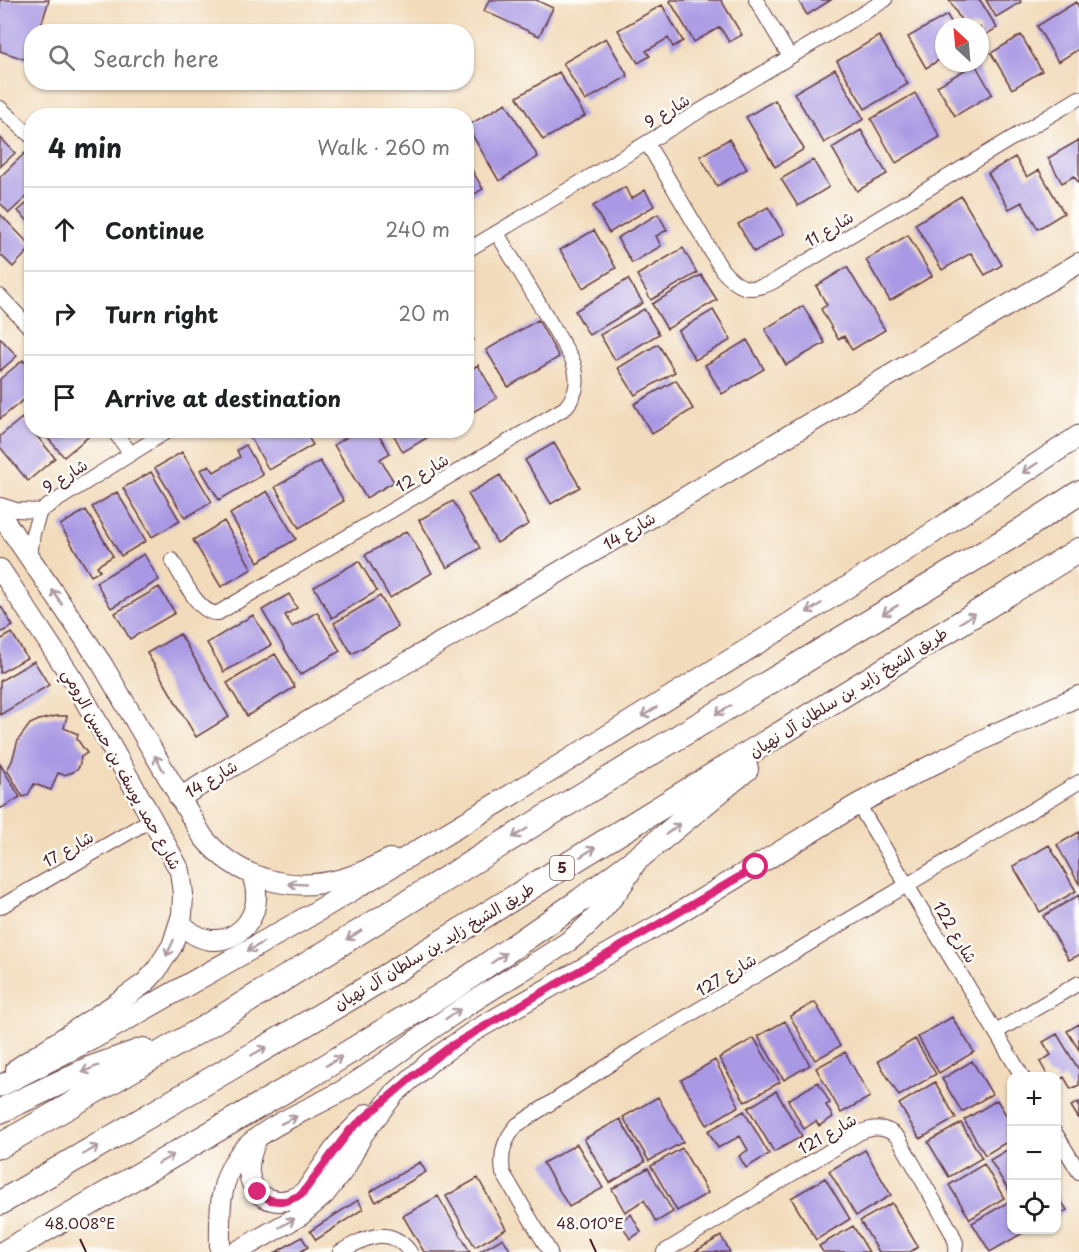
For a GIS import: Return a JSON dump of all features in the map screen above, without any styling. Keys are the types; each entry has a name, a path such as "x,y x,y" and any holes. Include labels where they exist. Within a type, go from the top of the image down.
{"highway":[{"path":"1012,536 1079,481"},
{"path":"0,1146 204,1028 547,816 1012,536 1079,493"},
{"name":"طريق الشيخ زايد بن سلطان آل نهيان","path":"0,1203 362,991 1079,550"},
{"name":"5","path":"6,1252 386,1031 523,942 638,858 730,783 802,720"},
{"path":"0,1111 89,1069 204,1028"}],"main road":[{"path":"0,1086 67,1052 337,900 649,712 912,546 1079,436"}],"street":[{"path":"756,0 790,57"},
{"name":"شارع 9","path":"474,246 885,0"},
{"name":"شارع 11","path":"647,143 722,270 736,284 753,289 771,283 1079,98"},
{"path":"0,108 24,130"},
{"name":"شارع 12","path":"172,560 202,608 212,614 218,613 565,408 575,394 577,371 496,233"},
{"name":"شارع 14","path":"179,798 1079,263"},
{"path":"0,296 24,322"},
{"path":"119,438 131,454"},
{"name":"شارع 9","path":"40,511 156,438"},
{"path":"0,506 16,510 40,511 33,533 30,556"},
{"name":"شارع حمد يوسف بن حسين الرومي","path":"0,514 102,664 179,798 211,847 229,863 252,875 288,884 326,883 355,874 431,842"},
{"name":"شارع حمد يوسف بن حسين الرومي","path":"0,569 74,681 152,819 180,871 183,894 180,922 172,946 165,959 145,983 0,1080"},
{"path":"257,1137 249,1166 254,1186 270,1200 294,1199 307,1189 350,1130 431,1061 474,1031 653,928 858,804 930,765 1079,696"},
{"name":"شارع 127","path":"550,1252 503,1173 501,1160 503,1147 509,1135 518,1125 641,1044 1079,782"},
{"name":"شارع 122","path":"858,804 1019,1072"},
{"name":"شارع 17","path":"0,907 152,819"},
{"path":"220,1252 220,1210 224,1182 237,1157 257,1137 343,1090 452,1015 569,941 610,903 638,858"},
{"path":"180,922 188,931 205,939 224,938 242,930 254,914 256,904 257,894 252,875"},
{"path":"996,1032 1079,983"},
{"path":"236,1252 301,1215 324,1195 345,1168 363,1134 394,1094"},
{"name":"شارع 121","path":"664,1252 859,1133 877,1128 890,1131 899,1139 952,1233 956,1243 955,1252"},
{"path":"1061,1142 1079,1172"},
{"path":"340,1252 364,1238 386,1236 397,1240 410,1252"}],"building":[{"path":"0,0 49,0 42,24 24,24 24,59 0,51"},
{"path":"489,0 536,0 553,8 539,36 484,11"},
{"path":"671,0 721,0 742,35 729,42 720,27 694,42"},
{"path":"798,0 831,0 807,15"},
{"path":"949,0 980,0 997,28 989,33 989,18 960,18"},
{"path":"986,0 1020,0 1021,2 996,17"},
{"path":"1076,2 1079,7 1079,49 1058,62 1037,26"},
{"path":"662,5 683,41 673,47 668,38 646,51 650,56 638,63 618,30"},
{"path":"935,22 935,62 926,68 908,37"},
{"path":"1021,35 1042,71 1012,89 991,53"},
{"path":"879,36 908,84 865,109 837,61"},
{"path":"606,38 628,76 585,101 563,63"},
{"path":"835,69 864,119 824,143 794,93"},
{"path":"559,72 585,116 543,140 517,97"},
{"path":"961,72 980,72 992,94 955,116 937,86"},
{"path":"915,93 940,137 896,163 871,119"},
{"path":"775,100 804,149 775,167 746,117"},
{"path":"506,103 538,157 499,181 474,138 474,122"},
{"path":"861,130 887,174 857,191 832,148"},
{"path":"0,137 15,153 0,167"},
{"path":"729,139 747,169 717,186 700,156"},
{"path":"1079,140 1079,184 1074,176 1062,183 1048,158"},
{"path":"24,154 24,199 9,213 0,203 0,177"},
{"path":"1015,157 1027,177 1039,170 1064,213 1038,229 1022,202 1009,209 988,173"},
{"path":"813,160 829,187 798,206 781,179"},
{"path":"474,174 483,189 474,194"},
{"path":"625,187 631,199 645,190 654,206 609,233 593,206"},
{"path":"961,196 1002,265 985,275 971,253 942,270 915,224"},
{"path":"24,206 24,217 18,211"},
{"path":"768,207 784,234 754,252 738,224"},
{"path":"0,214 24,239 24,255 13,267 0,254"},
{"path":"658,214 667,230 656,236 661,246 632,263 617,238"},
{"path":"594,230 616,268 583,288 560,250"},
{"path":"908,235 932,276 890,301 866,260"},
{"path":"683,248 697,273 651,300 637,275"},
{"path":"847,267 885,330 852,350 844,336 838,339 821,309 827,305 816,286"},
{"path":"701,275 717,300 667,329 652,304"},
{"path":"628,279 643,303 589,335 575,311"},
{"path":"803,306 825,343 786,365 765,329"},
{"path":"644,309 659,334 615,360 600,335"},
{"path":"713,310 731,340 695,360 678,331"},
{"path":"538,320 559,357 508,387 486,350"},
{"path":"0,338 17,356 0,371"},
{"path":"747,340 764,369 722,394 705,365"},
{"path":"658,344 675,372 635,395 618,368"},
{"path":"24,361 24,400 0,419 0,379"},
{"path":"478,365 497,398 474,411 474,367"},
{"path":"676,380 693,409 652,434 634,404"},
{"path":"22,418 24,438 38,438 55,458 28,481 0,447 0,436"},
{"path":"48,438 87,438 64,457"},
{"path":"251,438 309,438 313,445 269,470"},
{"path":"345,438 381,438 390,453 380,459 394,482 366,498 334,445"},
{"path":"395,438 427,438 403,452"},
{"path":"554,443 580,487 551,504 525,460"},
{"path":"246,445 263,475 219,500 201,470 209,465 214,472 240,457 237,450"},
{"path":"182,452 212,502 185,518 155,468"},
{"path":"320,461 344,501 299,528 275,487"},
{"path":"151,472 180,521 152,537 123,488"},
{"path":"500,475 529,524 497,543 468,494"},
{"path":"267,491 296,539 258,562 230,514"},
{"path":"117,492 146,541 121,556 92,507"},
{"path":"453,501 480,548 447,568 419,520"},
{"path":"86,510 113,556 97,566 100,571 91,576 60,525"},
{"path":"224,521 252,569 221,587 193,540"},
{"path":"407,531 432,573 390,598 365,555"},
{"path":"144,554 159,580 111,608 96,582"},
{"path":"359,561 377,591 332,618 314,587"},
{"path":"159,587 175,613 130,639 115,613"},
{"path":"289,594 297,608 285,615 292,627 317,612 340,651 300,675 262,610"},
{"path":"380,596 398,627 352,654 334,623"},
{"path":"0,605 13,626 0,633"},
{"path":"253,615 271,645 224,672 207,643"},
{"path":"12,633 27,658 0,673 0,640"},
{"path":"180,634 229,717 196,737 147,653"},
{"path":"275,654 295,687 247,716 227,683"},
{"path":"34,661 49,685 0,715 0,681"},
{"path":"57,716 67,716 64,728 78,734 77,739 87,753 81,757 79,767 73,772 64,775 58,773 51,790 34,784 28,795 23,797 7,770 18,740 30,724"},
{"path":"0,764 20,797 0,809"},
{"path":"1079,832 1079,884 1057,845"},
{"path":"1049,845 1076,891 1040,912 1013,866"},
{"path":"1079,895 1079,955 1069,960 1043,916"},
{"path":"815,1002 840,1046 815,1060 790,1016"},
{"path":"952,1017 974,1052 939,1073 918,1037"},
{"path":"785,1021 810,1065 784,1080 758,1036"},
{"path":"1079,1024 1079,1050 1067,1031"},
{"path":"1057,1034 1079,1070 1079,1085 1071,1089 1064,1077 1061,1079 1061,1072 1046,1072 1040,1062 1051,1055 1043,1042"},
{"path":"754,1038 780,1082 745,1102 719,1058"},
{"path":"915,1039 936,1074 899,1096 878,1061"},
{"path":"845,1052 870,1097 841,1113 816,1068"},
{"path":"715,1060 739,1106 707,1125 681,1080"},
{"path":"972,1061 992,1094 962,1112 942,1079"},
{"path":"818,1082 830,1103 826,1105 833,1117 819,1126 816,1121 804,1129 788,1100"},
{"path":"935,1082 956,1118 920,1139 899,1104"},
{"path":"776,1091 802,1136 774,1152 748,1108"},
{"path":"658,1097 683,1142 649,1161 623,1117"},
{"path":"997,1100 1007,1117 1007,1142 985,1155 964,1120"},
{"path":"1079,1102 1079,1119 1071,1106"},
{"path":"744,1111 769,1154 746,1168 739,1156 748,1150 740,1136 718,1148 708,1131"},
{"path":"620,1119 645,1162 610,1183 584,1139"},
{"path":"961,1123 982,1158 949,1177 928,1142"},
{"path":"577,1144 603,1188 569,1207 543,1163"},
{"path":"682,1148 708,1193 677,1211 651,1166"},
{"path":"865,1150 891,1195 856,1216 829,1171"},
{"path":"1007,1150 1007,1188 990,1160"},
{"path":"420,1162 426,1172 376,1202 370,1192"},
{"path":"984,1164 1004,1198 970,1219 949,1185"},
{"path":"648,1168 673,1212 656,1222 644,1200 625,1212 612,1189"},
{"path":"478,1178 506,1229 475,1247 446,1196"},
{"path":"825,1178 850,1219 816,1240 791,1198"},
{"path":"438,1196 470,1252 424,1252 403,1216"},
{"path":"358,1200 363,1209 316,1240 310,1231"},
{"path":"1061,1201 1067,1210 1061,1214"},
{"path":"892,1203 918,1247 910,1252 879,1252 860,1221"},
{"path":"1007,1203 1007,1234 1021,1234 990,1252 972,1223"},
{"path":"631,1214 641,1232 630,1239 620,1221"},
{"path":"853,1226 869,1252 823,1252 819,1246"},
{"path":"721,1236 730,1252 694,1252"},
{"path":"302,1237 308,1247 300,1252 276,1252"},
{"path":"503,1238 511,1252 479,1252"}],"route":[{"path":"258,1192 270,1200 278,1201 294,1199 301,1195 350,1130 451,1046 756,867"}]}
